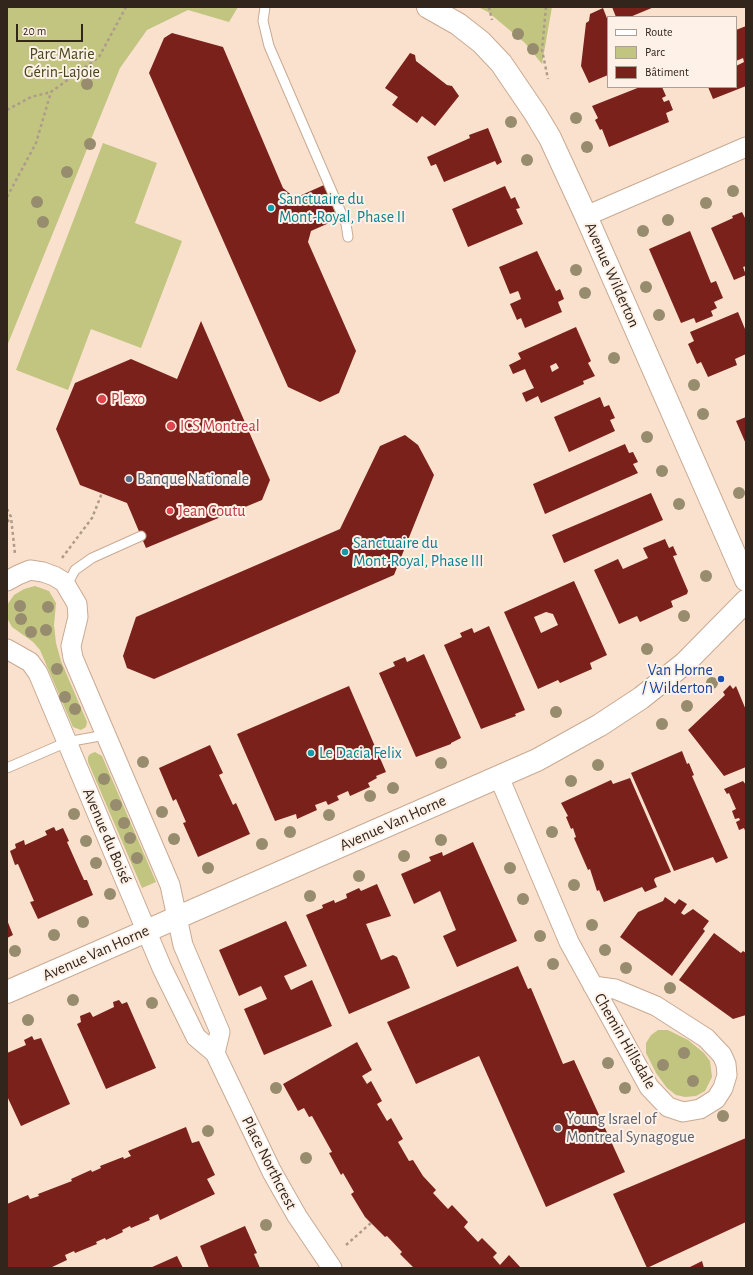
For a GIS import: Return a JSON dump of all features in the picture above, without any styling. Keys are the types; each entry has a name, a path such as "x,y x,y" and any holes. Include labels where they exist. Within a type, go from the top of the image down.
{"main road":[{"name":"Avenue Wilderton","path":"428,7 464,29 481,42 500,63 535,113 550,138 586,216 746,580"},
{"name":"Avenue Van Horne","path":"7,992 177,916 196,910 537,760 593,729 641,698 685,662 746,601"}],"street":[{"path":"586,216 746,147"},
{"path":"7,581 18,574 30,570 54,576 64,582 77,604 78,617 71,646 73,658 170,885 183,946 220,1032 215,1052"},
{"name":"Avenue du Boisé","path":"7,649 30,662 38,673 146,930"},
{"name":"Chemin Hillsdale","path":"499,777 569,942 593,986 649,1087 668,1107 683,1112 700,1110 716,1098 723,1088 727,1076 726,1064 722,1055 706,1038 656,1006 614,989 593,986"},
{"name":"Place Northcrest","path":"146,930 162,968 196,1037 215,1052 272,1172 296,1216 332,1268"}],"lane":[{"path":"265,7 263,21 269,46 346,224 348,237"},
{"path":"66,587 75,570 92,558 141,536"},
{"path":"7,768 67,742 105,735"}],"path":[{"path":"488,7 492,20"},
{"path":"546,7 542,50 548,79"},
{"path":"7,110 32,97 51,92 100,56 124,8"},
{"path":"7,197 36,143 51,92"},
{"path":"61,558 92,518 102,493"},
{"path":"7,509 11,517 15,555"},
{"path":"7,522 11,517"},
{"path":"346,1244 371,1223"}],"green space":[{"name":"Parc Marie Gérin-Lajoie","path":"7,7 238,7 229,22 188,10 147,30 120,68 7,346"},
{"path":"478,7 552,7 542,64 525,43 488,12"},
{"path":"103,143 157,163 135,223 182,241 141,348 91,329 68,390 16,370"},
{"path":"35,586 49,591 56,603 54,625 56,643 61,661 87,722 86,727 81,730 73,727 40,650 33,642 12,627 7,618 7,605 14,595 24,589"},
{"path":"95,752 102,756 156,882 142,888 88,762 88,757 90,754"},
{"path":"658,1030 668,1030 688,1040 704,1053 710,1061 712,1077 705,1091 696,1096 685,1097 676,1095 667,1088 656,1073 646,1053 646,1043 651,1035"}],"building":[{"path":"612,7 654,7 632,16 616,16"},
{"path":"603,8 607,18 607,75 589,83 581,66 586,23 589,21 590,14"},
{"path":"746,26 746,86 713,99 708,88 737,88 737,66 744,62 743,58 737,61 737,30"},
{"name":"Sanctuaire du Mont-Royal, Phase II","path":"172,33 223,47 283,188 295,198 324,185 338,219 311,231 308,242 356,351 339,393 320,402 288,387 149,73 164,38"},
{"path":"410,53 415,55 416,61 447,85 452,86 459,96 435,126 422,116 417,123 392,105 398,97 385,88"},
{"path":"637,88 662,88 666,96 662,98 664,102 669,100 673,110 666,113 669,122 609,147 602,129 600,130 595,120 598,118 592,106"},
{"path":"488,128 502,162 497,165 495,161 444,182 436,164 431,166 427,157 470,138 469,135"},
{"path":"505,186 511,199 515,197 520,208 516,209 523,224 468,247 452,209"},
{"path":"742,212 746,220 746,266 743,267 746,275 734,280 711,228 733,218 732,216"},
{"path":"690,231 711,283 716,281 723,298 714,302 717,308 711,311 713,316 696,323 694,318 681,323 649,249"},
{"path":"537,251 556,291 560,289 564,299 558,302 562,312 525,328 521,318 517,320 510,304 521,299 519,293 518,291 510,294 499,267"},
{"path":"738,312 746,329 746,354 735,359 737,365 708,377 701,362 697,364 688,344 694,341 690,332"},
{"path":"201,321 270,480 262,500 146,548 127,503 80,485 56,429 75,383 131,359 177,379"},
{"path":"576,327 591,361 588,363 595,376 583,381 584,384 541,403 538,396 526,402 522,393 534,388 525,369 513,374 509,365 521,359 518,353","holes":["556,363 559,368 552,372 550,366"]},
{"path":"600,397 604,407 609,405 615,418 610,420 615,431 569,452 554,417"},
{"path":"746,417 746,444 736,421"},
{"name":"Sanctuaire du Mont-Royal, Phase III","path":"405,435 418,445 434,475 394,575 154,679 127,668 123,656 136,617 340,529 380,446"},
{"path":"625,444 629,453 633,452 638,462 633,464 638,473 545,514 533,484"},
{"path":"651,493 663,520 564,563 552,535"},
{"path":"665,539 669,548 673,546 677,555 673,556 688,591 687,594 671,601 673,607 640,622 637,616 619,624 594,570 618,559 623,569 648,558 643,548"},
{"path":"574,581 607,655 590,663 592,669 560,683 558,680 538,689 504,612","holes":["546,612 553,614 558,625 541,633 534,617"]},
{"path":"489,626 525,710 515,714 516,716 481,729 444,645 462,637 460,633 472,628 474,633"},
{"path":"424,654 461,738 451,744 416,757 379,673 395,666 393,662 405,657 407,662"},
{"path":"730,685 733,689 736,686 746,710 746,767 724,776 688,730 725,695 723,692"},
{"name":"Le Dacia Felix","path":"349,686 386,772 376,776 377,778 368,783 370,787 350,796 348,791 337,796 339,800 328,805 326,801 315,805 317,810 297,819 296,814 275,821 237,734"},
{"path":"210,745 223,773 219,775 233,805 236,803 250,834 198,857 183,823 186,822 176,799 173,801 159,768"},
{"path":"682,751 687,764 689,763 694,775 692,776 728,858 716,863 713,857 674,871 631,773"},
{"path":"630,778 671,872 655,878 654,880 657,887 645,892 642,887 604,902 599,890 597,891 590,869 588,870 574,838 576,837 573,828 571,829 566,817 568,816 561,803 611,780 613,784"},
{"path":"743,781 746,785 746,833 744,828 739,830 736,822 740,820 739,818 735,819 732,811 736,809 729,793 727,794 724,789"},
{"path":"54,827 56,831 63,828 69,841 67,842 84,880 87,880 93,895 38,919 30,902 34,901 18,864 15,865 10,851 16,848 15,844 24,840 25,845 47,835 45,831"},
{"path":"473,842 517,941 457,967 443,936 456,930 440,891 414,904 401,874 431,861 429,857 442,852 443,856"},
{"path":"377,884 391,916 366,924 381,960 393,955 397,957 410,988 349,1014 306,915 323,908 322,905 334,900 335,903 347,898 346,894 359,888 361,891"},
{"path":"665,897 675,904 679,899 687,904 681,913 684,915 693,909 709,921 703,929 705,931 672,976 620,937 638,912 663,901"},
{"path":"7,920 13,935 7,938"},
{"path":"286,921 307,966 284,976 291,990 312,980 332,1026 264,1055 244,1009 267,999 261,986 239,996 219,950"},
{"path":"714,933 741,953 743,951 746,953 746,1015 733,1019 679,980"},
{"name":"Young Israel of Montreal Synagogue","path":"518,966 528,989 531,988 563,1064 574,1060 625,1172 546,1207 479,1056 416,1084 387,1022"},
{"path":"119,1000 122,1004 127,1002 156,1068 106,1089 77,1024 81,1022 80,1016 90,1012 93,1017 114,1007 113,1002"},
{"path":"32,1036 34,1040 41,1038 70,1104 21,1126 7,1096 7,1053 26,1045 24,1040"},
{"path":"357,1042 372,1070 362,1076 367,1084 371,1081 382,1101 377,1104 387,1121 391,1118 403,1139 398,1142 409,1161 413,1160 423,1176 436,1190 433,1193 448,1209 452,1205 468,1222 464,1227 478,1242 482,1238 497,1253 493,1257 500,1265 509,1255 521,1268 414,1268 400,1254 402,1252 387,1236 385,1237 365,1217 351,1194 354,1192 343,1173 341,1175 329,1153 332,1152 312,1116 309,1117 304,1108 298,1111 283,1084"},
{"path":"186,1127 192,1143 199,1141 215,1175 207,1179 215,1194 160,1220 158,1214 149,1218 150,1220 122,1230 123,1232 106,1240 105,1238 96,1242 97,1244 75,1253 74,1251 65,1255 67,1260 50,1268 7,1268 7,1204 28,1195 30,1199 39,1196 38,1194 72,1181 71,1179 91,1170 92,1172 101,1168 100,1166 123,1157 124,1159 131,1156 128,1151"},
{"path":"746,1138 746,1222 647,1268 613,1194"},
{"path":"245,1226 257,1253 254,1254 260,1268 209,1268 200,1246"},
{"path":"177,1256 183,1268 150,1268"},
{"path":"702,1261 704,1268 688,1268"}],"place":[{"name":"Sanctuaire du Mont-Royal, Phase II","path":"271,208"},
{"name":"Plexo","path":"102,399"},
{"name":"ICS Montreal","path":"171,426"},
{"name":"Banque Nationale","path":"129,479"},
{"name":"Jean Coutu","path":"170,511"},
{"name":"Sanctuaire du Mont-Royal, Phase III","path":"345,552"},
{"name":"Van Horne / Wilderton","path":"721,679"},
{"name":"Le Dacia Felix","path":"311,753"},
{"name":"Young Israel of Montreal Synagogue","path":"558,1128"}]}
